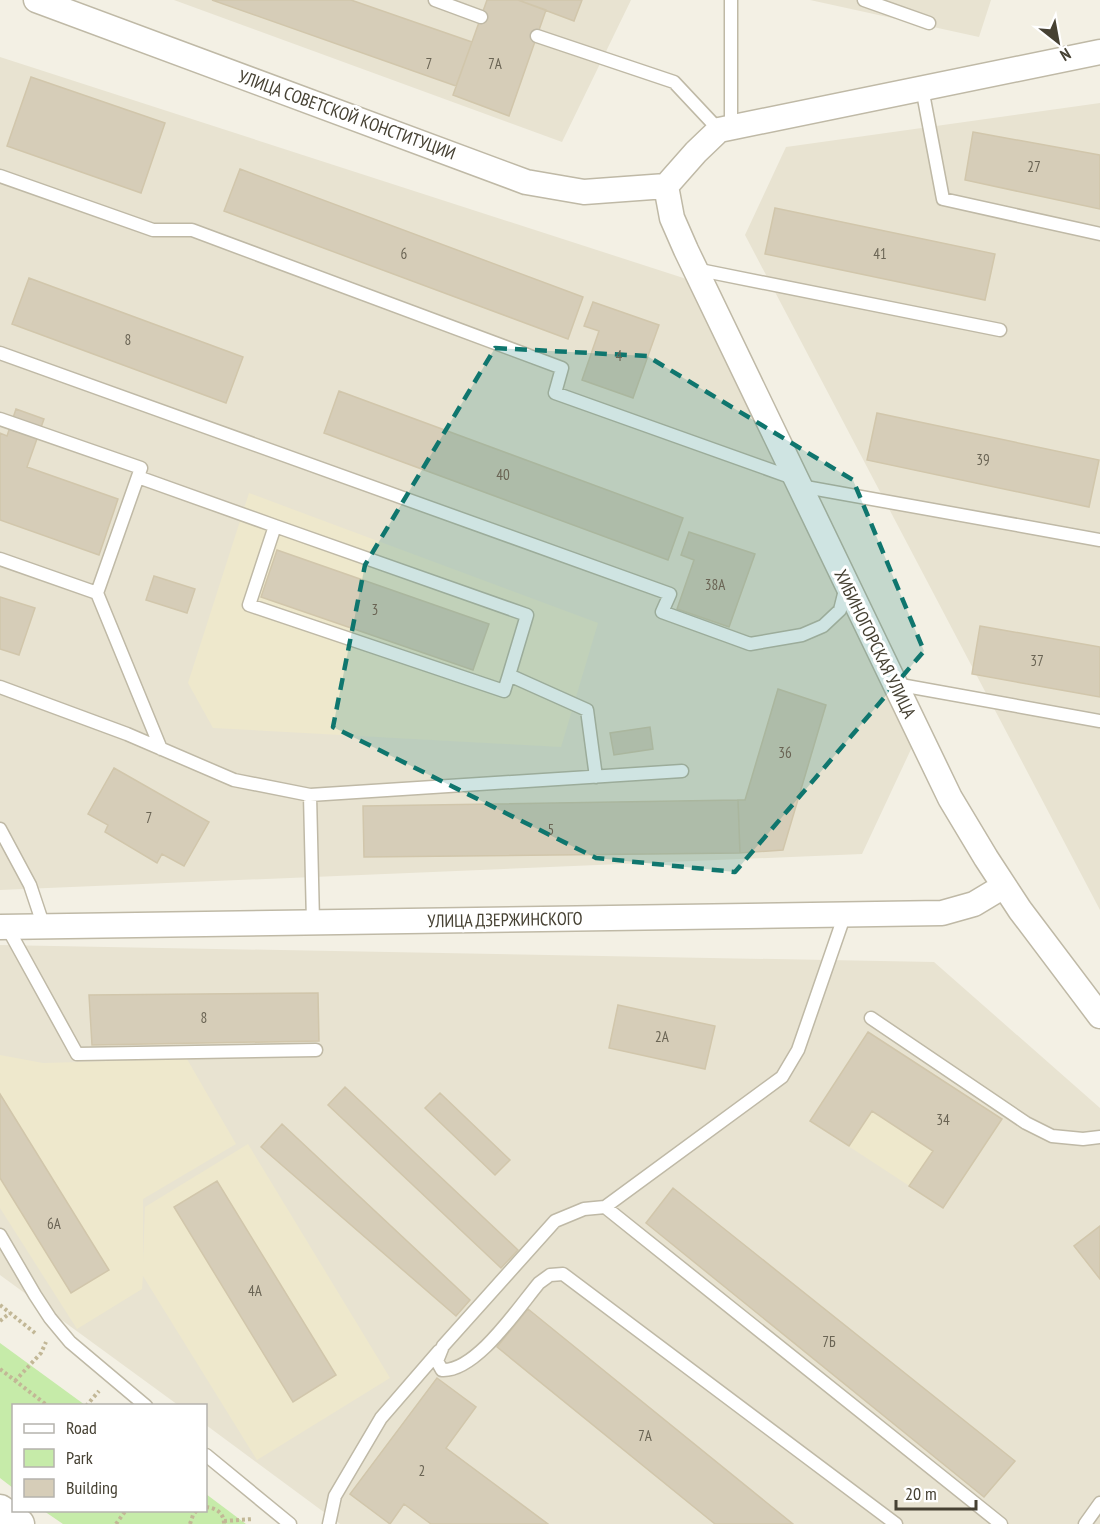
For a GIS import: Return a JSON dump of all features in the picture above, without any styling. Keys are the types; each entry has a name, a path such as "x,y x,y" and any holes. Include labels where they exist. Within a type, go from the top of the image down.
{"street":[{"name":"УЛИЦА СОВЕТСКОЙ КОНСТИТУЦИИ","path":"36,0 526,182 584,192 666,186"},
{"path":"666,186 696,152 725,129 1100,52"},
{"name":"ХИБИНОГОРСКАЯ УЛИЦА","path":"666,186 672,218 691,260 950,798 1020,910 1100,1016"},
{"name":"УЛИЦА ДЗЕРЖИНСКОГО","path":"4,927 942,913 974,904 1004,886"},
{"path":"0,1510 19,1524"}],"lane":[{"path":"435,0 481,17"},
{"path":"725,129 731,0"},
{"path":"864,0 929,23"},
{"path":"537,36 674,82 725,129"},
{"path":"922,88 943,199 1100,234"},
{"path":"0,176 153,230 192,230 562,368 555,393 796,482 1100,540"},
{"path":"691,260 1000,330"},
{"path":"0,353 670,594 662,612 750,644 802,635 823,626 840,610 846,584"},
{"path":"0,419 141,468 97,593 161,749"},
{"path":"138,477 527,615 504,691 249,605 275,526"},
{"path":"0,559 97,593"},
{"path":"508,675 587,710 596,777"},
{"path":"895,684 1100,722"},
{"path":"0,687 161,749 234,780 310,795 682,771"},
{"path":"310,795 313,922"},
{"path":"0,829 30,885 44,927"},
{"path":"329,1524 335,1496 381,1418 555,1221 584,1209 605,1207 782,1077 798,1050 845,914"},
{"path":"4,927 77,1054 316,1050"},
{"path":"872,1018 1026,1123 1052,1136 1100,1137"},
{"path":"605,1207 1001,1524"},
{"path":"0,1235 40,1303 70,1342 144,1404"},
{"path":"443,1346 436,1361 442,1370 452,1370 464,1365 478,1356 539,1282 550,1275 563,1274 896,1524"},
{"path":"207,1456 290,1524"},
{"path":"1085,1524 1100,1503"}],"path":[{"path":"0,1321 10,1313"},
{"path":"15,1381 41,1353 46,1341"},
{"path":"0,1369 45,1404"},
{"path":"207,1507 221,1513 224,1524"},
{"path":"189,1512 193,1515"},
{"path":"190,1524 195,1512"}],"highlighted area":[{"path":"495,348 647,356 853,480 924,651 735,872 596,858 333,727 365,565"}],"shaded area":[{"path":"174,0 631,0 562,142"},
{"path":"810,0 991,0 979,37"},
{"path":"0,57 702,284 920,730 862,854 0,890"},
{"path":"1100,103 1100,910 745,235 786,147"},
{"path":"249,493 598,623 561,747 213,728 188,683"},
{"path":"0,945 934,962 1100,1108 1100,1524 340,1524 207,1426 207,1404 177,1404 0,1275"},
{"path":"868,1032 1002,1119 943,1208 810,1121"},
{"path":"0,1055 43,1063 187,1059 236,1144 143,1199 143,1263 145,1207 248,1144 390,1378 257,1460 143,1276 142,1289 77,1329 0,1208"}],"green space":[{"path":"0,1343 84,1404 12,1404 12,1487 0,1478"},
{"path":"207,1495 246,1524 63,1524 45,1512 207,1512"}],"building":[{"path":"212,0 351,0 472,42 456,86"},
{"path":"487,0 518,0 546,10 509,116 453,95"},
{"path":"518,0 582,0 574,21"},
{"path":"31,77 165,123 141,193 7,146"},
{"path":"973,132 1100,155 1100,209 965,180"},
{"path":"240,169 583,297 568,339 224,211"},
{"path":"775,208 995,254 985,300 765,254"},
{"path":"29,278 243,357 226,403 12,324"},
{"path":"593,302 659,325 633,398 582,380 599,331 584,326"},
{"path":"339,391 683,518 668,560 324,433"},
{"path":"16,409 44,419 27,467 118,499 99,555 0,520 0,433 7,436"},
{"path":"877,413 1099,460 1089,507 867,460"},
{"path":"689,532 755,554 729,627 677,609 694,560 681,555"},
{"path":"277,550 489,624 473,670 261,597"},
{"path":"154,576 195,589 187,613 146,600"},
{"path":"0,597 35,608 19,655 0,649"},
{"path":"980,626 1100,647 1100,697 972,674"},
{"path":"778,689 826,705 783,850 740,853 738,800 745,800"},
{"path":"650,727 653,749 614,755 610,733"},
{"path":"114,768 209,822 184,866 162,854 157,863 105,832 108,825 88,814"},
{"path":"738,800 740,853 364,857 363,806"},
{"path":"318,993 319,1041 92,1045 89,995"},
{"path":"618,1005 715,1026 705,1069 609,1048"},
{"path":"868,1032 1002,1119 943,1208 909,1186 933,1151 872,1111 849,1146 810,1121"},
{"path":"345,1087 518,1250 501,1268 328,1105"},
{"path":"440,1093 510,1160 495,1175 425,1108"},
{"path":"0,1094 109,1270 71,1293 0,1178"},
{"path":"282,1124 470,1300 456,1316 261,1147"},
{"path":"217,1181 336,1375 293,1402 174,1207"},
{"path":"673,1188 1015,1461 984,1497 646,1223"},
{"path":"1100,1226 1100,1279 1074,1246"},
{"path":"528,1309 793,1524 715,1524 497,1347"},
{"path":"437,1378 476,1407 446,1448 548,1524 431,1524 404,1504 390,1524 350,1494"}]}
